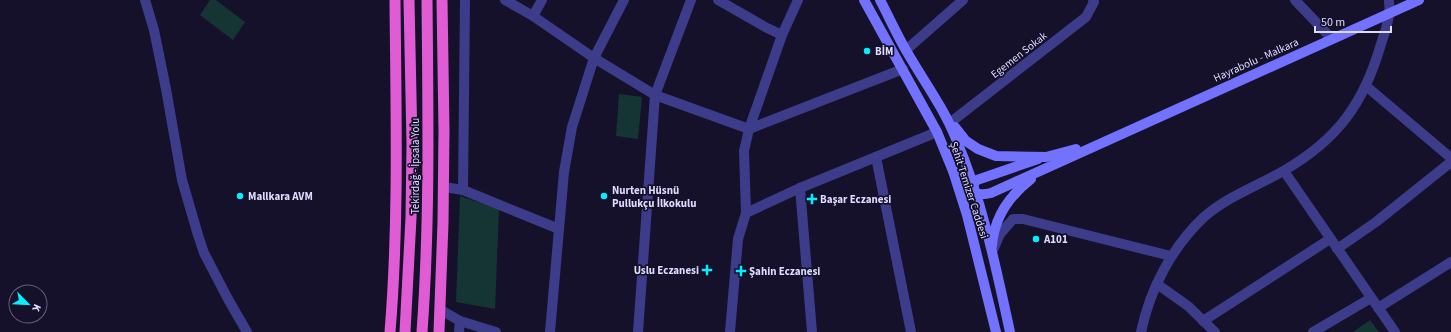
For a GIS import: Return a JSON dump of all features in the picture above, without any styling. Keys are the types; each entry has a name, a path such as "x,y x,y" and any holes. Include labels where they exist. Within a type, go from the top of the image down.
{"highway":[{"path":"390,332 393,286 397,138 395,0"},
{"name":"Tekirdağ - İpsala Yolu","path":"406,332 412,144 409,0"},
{"name":"Tekirdağ - İpsala Yolu","path":"422,332 428,218 429,143 427,0"},
{"path":"439,332 441,310 444,187 442,0"}],"main road":[{"name":"Şehit Temizer Caddesi","path":"864,0 937,132 953,171 967,215 996,332"},
{"name":"Şehit Temizer Caddesi","path":"880,0 906,50 950,121 957,139 992,254 1010,332"},
{"name":"Hayrabolu - Malkara","path":"1103,142 1419,0"},
{"path":"950,121 966,141 978,149 996,156 1046,157"},
{"path":"967,215 966,196 977,180 1046,157 1103,142"},
{"path":"953,171 960,182 983,195 992,193 1103,142"},
{"path":"992,254 995,225 1002,211 1020,188 1048,168"}],"street":[{"path":"145,0 154,30 182,180 198,235 204,253 247,332"},
{"path":"462,190 465,0"},
{"path":"505,0 533,16 594,58 655,94 749,129 902,69"},
{"path":"533,16 542,0"},
{"path":"550,332 564,172 572,126 594,58 624,0"},
{"path":"638,332 655,94 691,0"},
{"path":"718,0 782,35"},
{"path":"730,332 738,240 746,213 744,151 749,129 782,35 798,0"},
{"path":"906,50 963,0"},
{"name":"Egemen Sokak","path":"950,121 1086,17 1094,2 1093,0"},
{"path":"1295,0 1332,39"},
{"path":"1141,332 1143,321 1166,265 1171,256 1191,231 1205,217 1223,203 1284,171 1309,155 1333,135 1355,106 1366,86 1375,64 1390,13 1389,0"},
{"path":"1366,86 1451,158"},
{"path":"746,213 800,188 937,132"},
{"path":"876,157 911,332"},
{"path":"1337,249 1376,222 1451,162"},
{"path":"1284,171 1395,332"},
{"path":"444,187 462,190 559,229"},
{"path":"800,188 812,332"},
{"path":"992,254 1000,234 1013,219 1023,219 1171,256"},
{"path":"1203,321 1330,239"},
{"path":"1378,308 1451,262"},
{"path":"1157,284 1188,306 1215,332"},
{"path":"1313,332 1371,298"},
{"path":"441,310 460,321 496,332"},
{"path":"459,332 460,321"}],"green space":[{"path":"210,0 216,0 245,22 233,40 200,15"},
{"path":"619,94 642,97 638,139 616,136"},
{"path":"460,196 499,209 495,309 456,302"},
{"path":"1370,320 1379,332 1353,332"}],"place":[{"name":"BİM","path":"867,51"},
{"name":"Mallkara AVM","path":"240,196"},
{"name":"Nurten Hüsnü Pullukçu İlkokulu","path":"604,196"},
{"name":"Başar Eczanesi","path":"812,199"},
{"name":"A101","path":"1036,239"},
{"name":"Uslu Eczanesi","path":"707,270"},
{"name":"Şahin Eczanesi","path":"741,271"}]}
